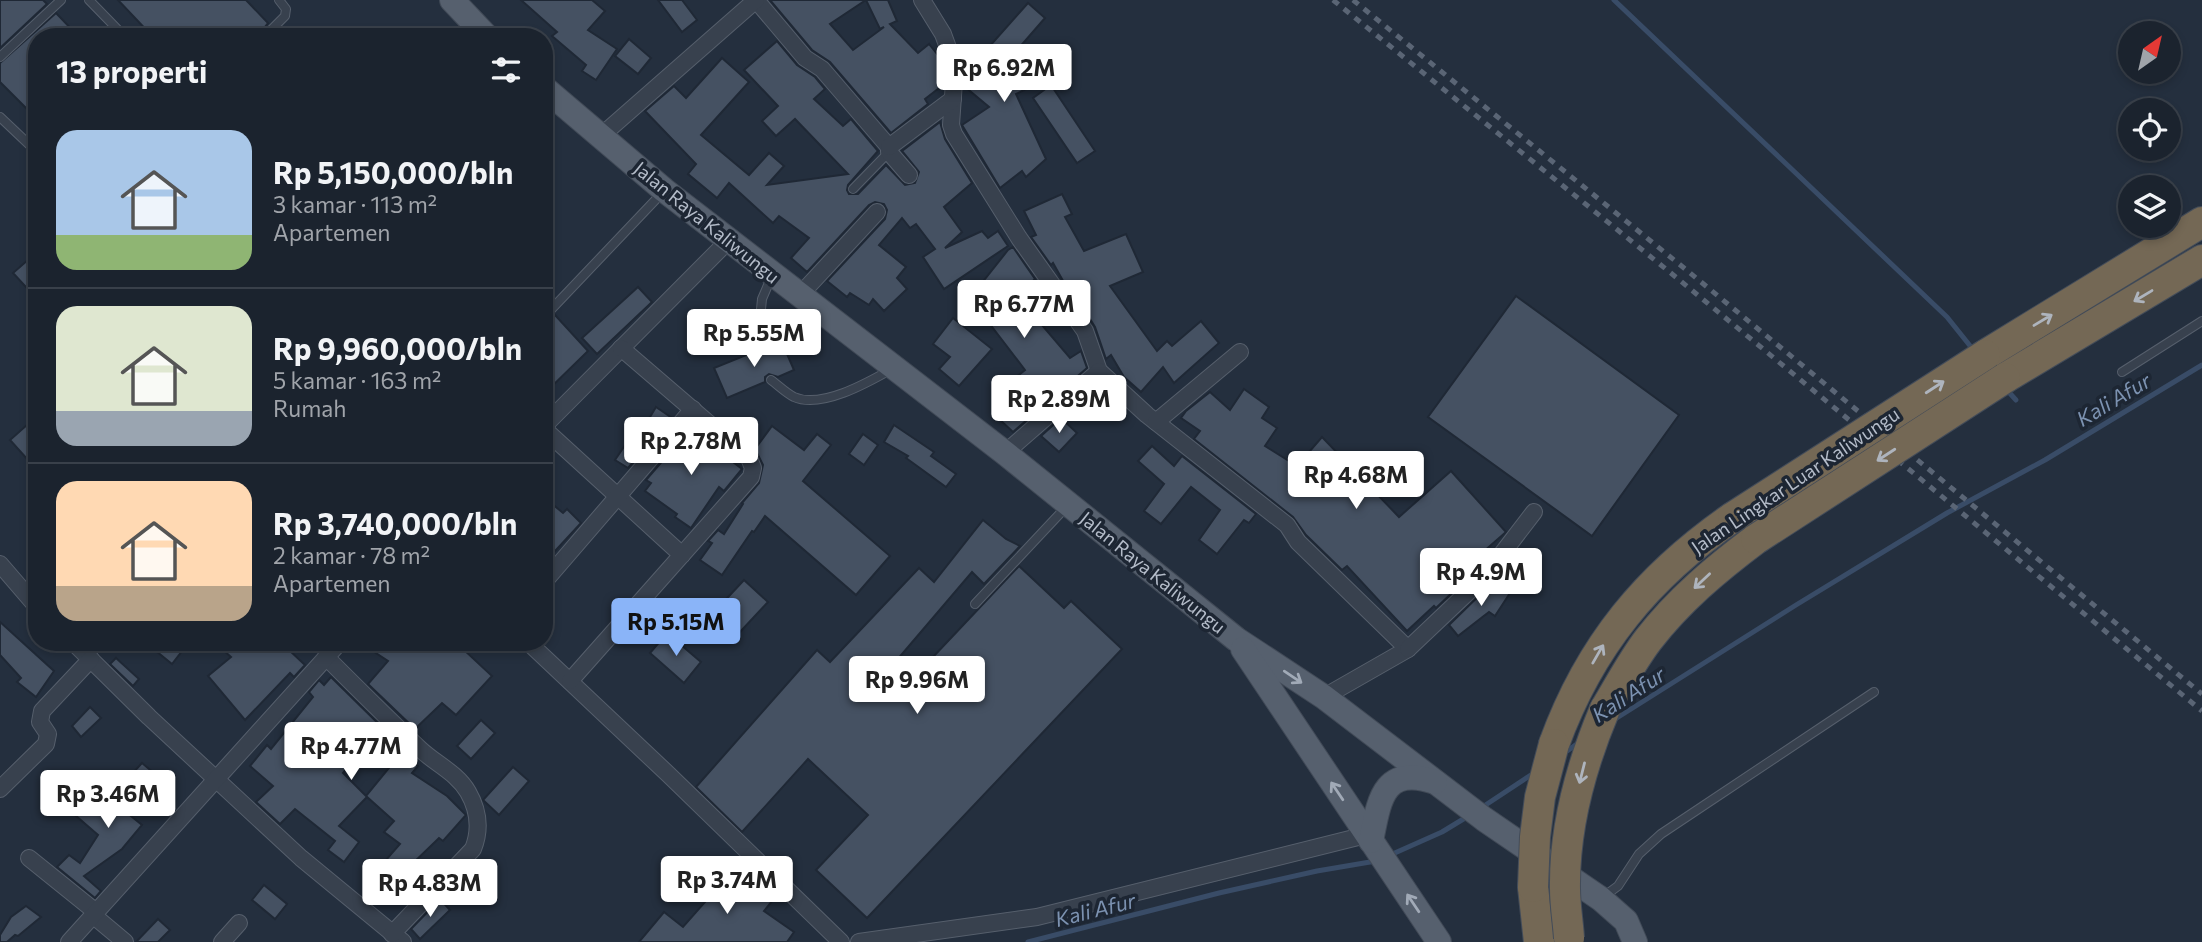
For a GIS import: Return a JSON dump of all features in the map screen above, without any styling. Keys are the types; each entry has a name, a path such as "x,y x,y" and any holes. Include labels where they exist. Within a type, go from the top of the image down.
{"highway":[{"name":"Jalan Lingkar Luar Kaliwungu","path":"1539,942 1533,887 1535,837 1540,797 1554,744 1565,714 1611,633 1659,576 1703,538 1733,517 1984,355 2202,222"},
{"name":"Jalan Lingkar Luar Kaliwungu","path":"1569,940 1565,889 1571,820 1588,751 1605,709 1648,640 1679,604 1709,575 1756,539 2006,378 2202,260"}],"main road":[{"path":"452,0 478,28"},
{"name":"Jalan Raya Kaliwungu","path":"553,95 728,241 1006,453 1237,639"},
{"path":"1237,639 1324,697 1484,819 1601,899 1626,921 1635,942"},
{"path":"1237,639 1439,942"},
{"path":"1375,847 1379,801 1389,786 1404,778 1419,777 1439,784"}],"street":[{"path":"601,135 756,0 805,58 822,69 909,175"},
{"path":"922,0 943,34 955,67 951,125 954,134 1019,238 1085,331 1099,371 1156,422 1287,525 1298,542 1408,649"},
{"path":"889,150 953,99"},
{"path":"799,296 877,212"},
{"path":"553,418 728,241"},
{"path":"570,681 751,477 753,468 749,458 621,348"},
{"path":"1156,422 1240,352"},
{"path":"1006,453 1099,371"},
{"path":"553,572 693,409"},
{"path":"553,436 682,555"},
{"path":"1324,697 1408,649 1485,576 1534,512"},
{"path":"0,564 28,597"},
{"path":"83,651 149,718 301,858 398,938 473,849 479,832 478,818 474,804 458,778 422,751 326,657"},
{"path":"68,942 332,651"},
{"path":"538,651 841,942"},
{"path":"0,789 46,744 48,734 40,722 43,711 91,659"},
{"path":"859,942 1037,917 1375,847"},
{"path":"29,858 125,942"},
{"path":"222,942 239,923"}],"lane":[{"path":"31,28 61,0"},
{"path":"89,0 116,28"},
{"path":"273,28 285,16 286,9 279,0"},
{"path":"0,57 28,31"},
{"path":"0,117 28,143"},
{"path":"853,189 889,150"},
{"path":"553,307 664,190"},
{"path":"757,350 762,299 773,275"},
{"path":"2122,372 2202,321"},
{"path":"771,380 795,398 817,399 840,395 864,385 892,368"},
{"path":"975,604 1069,504"},
{"path":"1601,899 1618,886 1639,854 1661,834 1874,692"}],"building":[{"path":"0,0 43,0 47,4 0,48"},
{"path":"118,0 246,0 268,23 264,28 144,28"},
{"path":"521,0 592,0 605,11 588,30 617,49 596,80 582,71 586,65 553,37 557,32"},
{"path":"658,0 682,0 697,20 682,32"},
{"path":"770,0 866,0 888,0 897,21 890,24 918,53 929,44 941,59 944,68 943,85 925,99 928,104 891,133 830,62 812,50","holes":["866,0 880,29 884,27 853,50 830,24"]},
{"path":"1028,3 1045,18 1011,57 1030,87 1016,94 1046,159 1026,177 1022,171 1000,188 962,125 989,107 964,86 965,74"},
{"path":"56,13 70,28 39,28"},
{"path":"28,38 28,110 0,82 0,63"},
{"path":"629,39 651,58 638,74 615,56"},
{"path":"777,41 797,65 815,77 825,89 814,99 843,126 851,119 878,151 848,185 849,194 858,194 886,165 905,185 915,183 919,172 902,151 940,122 945,139 972,183 944,207 962,232 945,248 982,231 988,238 998,231 1008,246 944,289 923,257 935,249 916,224 910,228 902,218 879,245 906,267 897,278 907,289 884,311 873,299 869,305 850,293 847,297 827,281 885,219 887,210 884,204 875,202 869,205 807,272 791,258 809,238 779,216 773,223 729,183 717,198 688,174 696,164 645,111 674,86 686,98 722,58 749,82 701,135 749,175 769,153 784,166 767,185 848,174 795,119 776,136 762,121 778,106 744,70"},
{"path":"1051,85 1095,151 1077,163 1033,98"},
{"path":"1062,194 1072,214 1065,217 1084,251 1126,234 1143,272 1110,286 1157,351 1167,341 1172,346 1201,321 1219,343 1174,383 1163,367 1141,392 1124,377 1111,355 1106,359 1095,327 1053,263 1051,265 1031,237 1036,235 1024,211"},
{"path":"1013,247 1035,279 1020,293 1034,307 1030,311 1070,358 1081,351 1087,368 1013,432 998,418 1016,400 1004,387 1025,370 970,298"},
{"path":"28,260 28,289 13,273"},
{"path":"638,287 652,302 597,354 582,338"},
{"path":"1516,296 1679,415 1592,536 1428,417"},
{"path":"555,315 588,351 553,385"},
{"path":"953,318 992,349 959,386 939,369 950,357 933,344"},
{"path":"781,340 794,370 778,377 769,374 765,377 765,382 727,398 714,368 751,353 759,356 764,347"},
{"path":"1244,389 1269,407 1262,418 1277,428 1265,446 1297,466 1322,437 1399,517 1451,471 1506,532 1468,565 1476,570 1407,631 1347,566 1342,570 1306,535 1293,517 1194,439 1200,431 1181,418 1186,411 1210,392 1230,410"},
{"path":"656,407 672,418 628,468 615,460 634,432 644,420 647,422"},
{"path":"1061,418 1077,433 1059,452 1041,436"},
{"path":"28,424 28,460 10,440"},
{"path":"894,425 934,452 931,456 956,474 946,487 906,458 908,456 884,442"},
{"path":"772,426 804,450 817,434 831,445 803,481 890,556 856,595 765,516 722,575 700,560 712,543 708,541 718,530 724,534 742,503 759,483 763,465 755,449"},
{"path":"690,429 742,469 724,491 719,487 691,528 675,517 677,514 645,491 651,483 646,480"},
{"path":"863,434 878,445 864,465 849,454"},
{"path":"1152,446 1174,466 1182,456 1256,514 1249,523 1244,520 1217,554 1199,540 1220,510 1191,487 1161,524 1144,511 1164,484 1138,461"},
{"path":"553,505 563,513 567,509 581,523 553,553"},
{"path":"983,520 1006,539 1020,546 984,584 972,572 897,660 915,676 1019,566 1064,608 1071,601 1122,649 867,918 816,870 868,815 808,759 742,832 696,787 817,650 830,662 919,568 934,582"},
{"path":"744,580 768,602 740,632 716,610"},
{"path":"1493,582 1510,593 1495,616 1489,612 1458,636 1449,625"},
{"path":"0,622 28,647 28,651 32,651 54,671 36,697 17,682 21,678 0,655"},
{"path":"667,633 701,662 684,683 650,653"},
{"path":"156,651 182,651 172,664"},
{"path":"224,651 290,651 305,665 294,677 290,673 245,720 208,676 231,657"},
{"path":"373,651 465,651 492,676 456,715 442,703 415,729 368,684 388,661"},
{"path":"116,658 139,679 133,686 110,664"},
{"path":"331,677 399,744 388,755 371,740 343,773 366,796 402,752 418,766 412,773 447,796 466,815 443,841 439,838 407,869 405,867 379,896 365,884 400,844 384,832 394,821 367,797 339,826 359,842 344,862 328,850 335,841 295,809 280,824 256,802 273,786 250,766 267,745 271,749 313,697 309,692 319,680 324,685"},
{"path":"90,707 101,718 81,737 72,726"},
{"path":"481,720 495,733 471,759 457,746"},
{"path":"142,763 155,774 143,791 146,795 126,812 142,825 122,849 84,876 101,891 95,898 57,867 69,855 80,863 98,835 75,815 88,798 108,818 124,792 119,788"},
{"path":"513,767 529,781 499,815 483,800"},
{"path":"744,863 777,895 764,911 794,932 787,942 639,942 664,912 683,927 719,886"},
{"path":"264,885 287,904 275,919 252,900"},
{"path":"440,899 450,910 420,939 411,929"},
{"path":"26,906 41,917 18,936 15,935 7,942 0,942 0,935 11,917"},
{"path":"158,919 170,930 158,942 136,942"}],"waterway":[{"path":"1614,0 1947,317 1975,352"},
{"name":"Kali Afur","path":"1612,721 1947,513 2045,460 2202,365"},
{"path":"2006,389 2016,400"},
{"name":"Kali Afur","path":"1563,754 1581,741"},
{"name":"Kali Afur","path":"1481,808 1534,773"},
{"name":"Kali Afur","path":"1388,856 1442,832 1470,815"},
{"name":"Kali Afur","path":"1028,942 1219,893 1376,861"}],"railway":[{"path":"1333,0 1677,278 2202,711"},
{"path":"1353,0 2202,694"}]}
